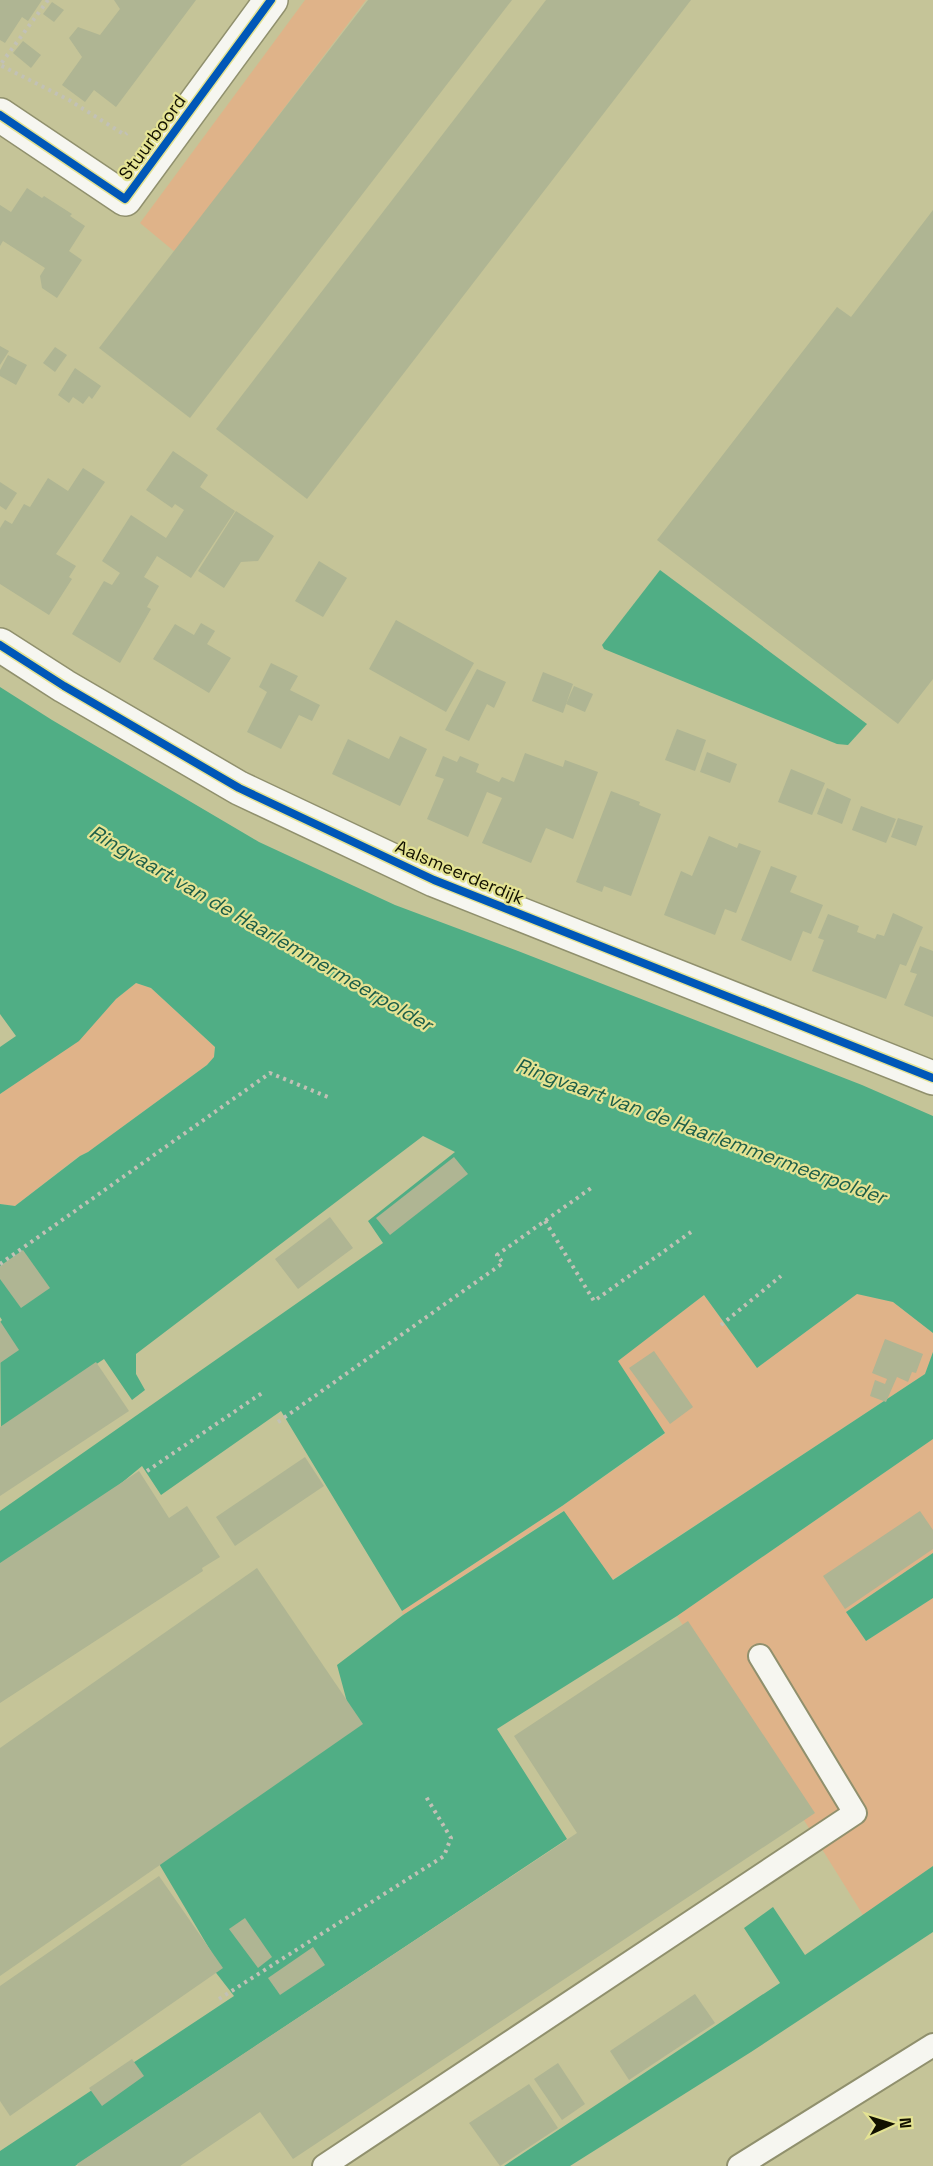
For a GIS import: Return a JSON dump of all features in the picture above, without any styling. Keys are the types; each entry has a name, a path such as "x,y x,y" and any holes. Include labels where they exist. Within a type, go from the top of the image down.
{"street":[{"name":"Stuurboord","path":"0,115 125,199 271,0"},
{"name":"Aalsmeerderdijk","path":"0,645 64,686 239,788 434,880 933,1078"}],"lane":[{"path":"324,2166 855,1813 760,1656"},
{"path":"739,2166 933,2045"}],"path":[{"path":"48,0 0,65 69,100 125,135 132,126"},
{"path":"0,1264 270,1073 328,1097"},
{"path":"278,1422 503,1263 497,1255 594,1186"},
{"path":"545,1221 594,1301 691,1232"},
{"path":"721,1325 781,1276"},
{"path":"147,1471 262,1392"},
{"path":"219,1999 444,1856 451,1838 425,1795"}],"shaded area":[{"path":"305,0 366,0 175,252 140,223"},
{"path":"136,983 151,988 215,1047 214,1057 208,1064 88,1152 79,1156 15,1206 0,1204 0,1094 78,1041 116,999"},
{"path":"857,1294 893,1302 933,1333 933,1352 925,1374 612,1580 563,1511 403,1615 402,1611 562,1506 665,1434 617,1361 704,1295 757,1368"},
{"path":"933,1439 933,1553 846,1612 866,1641 933,1598 933,1866 863,1915 677,1616"}],"water":[{"path":"660,570 867,724 848,745 837,744 604,649 602,645"},
{"name":"Ringvaart van de Haarlemmermeerpolder","path":"0,687 259,842 395,905 862,1085 933,1116 933,1333 893,1302 857,1294 757,1368 704,1295 618,1361 665,1433 562,1506 402,1611 281,1411 161,1495 142,1466 119,1485 0,1565 0,1511 383,1243 368,1221 455,1152 423,1136 136,1354 136,1374 145,1390 132,1400 104,1359 1,1428 0,1204 15,1206 80,1156 207,1065 214,1057 215,1047 151,988 136,983 116,999 79,1041 0,1094 0,1047 16,1036 0,1014"},
{"path":"933,1352 933,1439 677,1616 497,1729 567,1839 75,2166 0,2166 0,2151 234,1996 210,1965 216,1960 155,1857 353,1724 337,1665 403,1615 564,1511 613,1580 925,1374"},
{"path":"933,1553 933,1598 866,1641 846,1612"},
{"path":"933,1866 933,1932 751,2052 570,2166 504,2166 780,1983 744,1928 773,1907 805,1955"}],"building":[{"path":"0,0 42,0 28,21 22,17 5,43 0,40"},
{"path":"114,0 196,0 116,107 94,90 85,102 62,85 82,57 69,38 78,27 100,35 120,9"},
{"path":"368,0 512,0 190,418 99,348"},
{"path":"546,0 691,0 307,499 216,429"},
{"path":"52,2 64,10 54,22 43,14"},
{"path":"23,41 41,55 31,68 13,53"},
{"path":"27,188 72,214 70,216 85,226 69,251 82,260 57,298 42,288 40,276 45,268 3,241 0,246 0,205 11,212"},
{"path":"933,210 933,679 898,724 657,540 837,307 851,317"},
{"path":"0,346 9,351 0,365"},
{"path":"55,347 67,355 55,372 43,363"},
{"path":"8,355 27,365 16,385 0,376 0,370"},
{"path":"75,368 101,386 92,399 89,396 83,404 73,397 69,403 58,395"},
{"path":"173,451 208,475 200,487 235,511 191,578 157,556 144,577 159,586 147,607 151,609 120,663 72,634 104,581 112,585 120,573 102,561 131,515 166,538 184,510 175,504 172,508 146,490"},
{"path":"83,468 105,482 56,554 76,566 69,577 72,579 49,615 0,584 0,528 5,520 12,524 24,504 30,507 48,478 68,491"},
{"path":"0,482 17,493 6,510 0,506"},
{"path":"236,511 274,536 258,561 241,562 224,588 198,571"},
{"path":"319,561 347,578 323,617 295,601"},
{"path":"396,620 474,663 446,712 369,669"},
{"path":"201,623 215,631 207,644 231,658 209,693 153,659 175,624 194,635"},
{"path":"271,663 298,676 290,690 320,705 312,721 299,715 281,749 247,732 267,692 259,687"},
{"path":"477,669 506,682 494,708 487,704 469,741 445,730"},
{"path":"543,672 573,684 563,713 532,701"},
{"path":"574,686 593,694 585,712 566,704"},
{"path":"677,729 706,740 695,771 665,760"},
{"path":"400,736 427,749 400,806 332,774 348,739 389,759"},
{"path":"707,752 737,764 730,783 700,772"},
{"path":"525,753 563,767 565,760 598,772 573,839 546,828 531,863 482,843 502,798 487,792 468,837 427,819 444,779 435,776 443,756 457,762 460,756 479,764 476,772 499,782 502,777 514,782"},
{"path":"791,769 825,783 812,815 778,802"},
{"path":"827,788 851,799 842,824 817,814"},
{"path":"611,791 640,802 639,805 661,814 631,896 604,886 602,892 576,882"},
{"path":"861,806 896,819 886,843 852,830"},
{"path":"898,818 923,826 916,846 891,837"},
{"path":"709,836 737,848 739,843 761,851 736,913 725,909 715,935 664,915 681,871 692,876"},
{"path":"771,866 797,876 790,892 823,905 811,934 803,931 791,961 741,940"},
{"path":"893,913 923,927 906,966 900,964 886,999 812,971 824,940 818,938 828,914 859,926 857,932 875,939 877,934 884,936"},
{"path":"920,946 933,951 933,1017 904,1005 917,974 910,972"},
{"path":"454,1157 468,1174 390,1235 376,1218"},
{"path":"330,1217 353,1248 298,1289 275,1259"},
{"path":"23,1250 50,1288 21,1308 0,1279 0,1266"},
{"path":"0,1321 19,1350 0,1363"},
{"path":"885,1339 923,1354 916,1373 912,1372 908,1382 897,1377 886,1402 870,1396 875,1380 885,1384 887,1379 872,1373"},
{"path":"654,1351 693,1407 670,1424 629,1368"},
{"path":"96,1362 129,1411 0,1496 0,1427"},
{"path":"305,1457 324,1486 235,1546 216,1517"},
{"path":"139,1471 169,1518 187,1506 220,1557 202,1568 203,1571 0,1703 0,1563"},
{"path":"920,1511 933,1530 933,1549 845,1609 823,1576"},
{"path":"257,1568 363,1724 0,1976 0,1748"},
{"path":"688,1621 815,1813 293,2159 260,2112 180,2166 78,2166 77,2164 577,1833 514,1736"},
{"path":"159,1876 223,1968 10,2116 0,2101 0,1986"},
{"path":"245,1918 272,1957 258,1968 229,1929"},
{"path":"313,1947 325,1965 280,1995 268,1978"},
{"path":"695,1994 715,2023 629,2080 610,2051"},
{"path":"132,2059 144,2076 102,2106 89,2088"},
{"path":"558,2063 585,2104 562,2120 534,2079"},
{"path":"529,2084 558,2128 500,2166 469,2123"}],"cycle path":[{"path":"0,115 125,199 271,0"},
{"path":"0,645 64,686 239,788 434,880 933,1078"}]}
